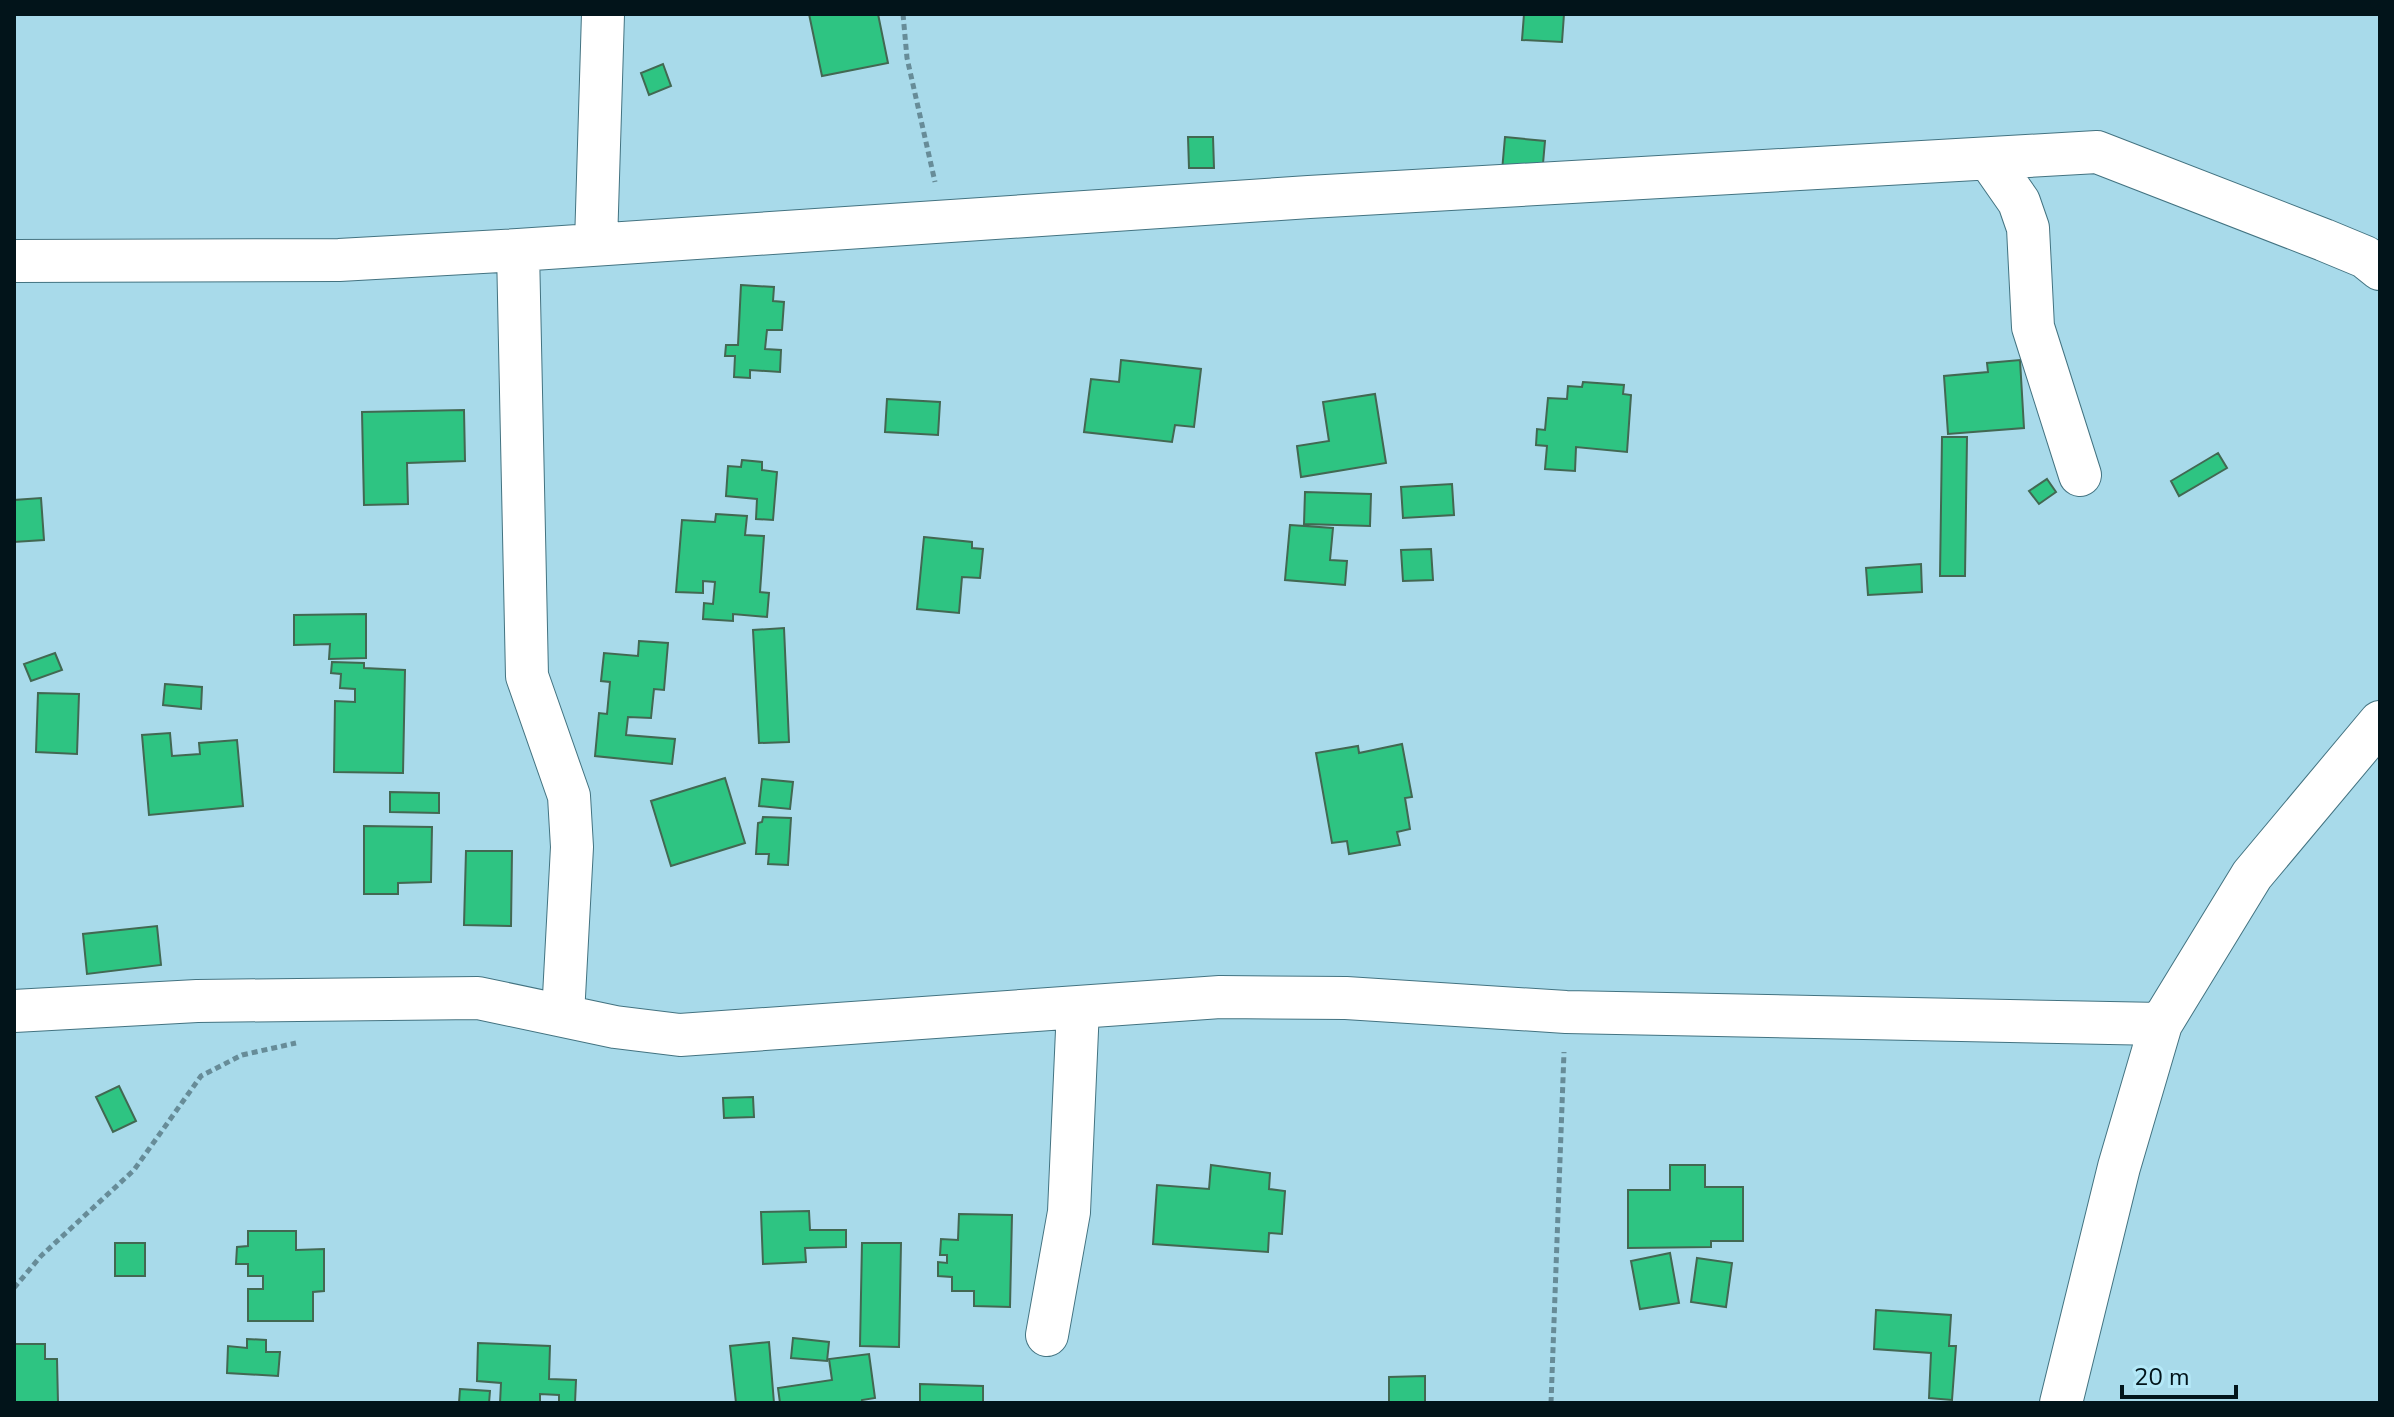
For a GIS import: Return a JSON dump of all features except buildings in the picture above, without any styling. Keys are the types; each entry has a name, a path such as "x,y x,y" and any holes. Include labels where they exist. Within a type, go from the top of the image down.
{"street":[{"path":"596,243 603,14"},
{"path":"14,261 339,260 2097,152 2324,240 2365,257 2380,269"},
{"path":"1989,159 2019,202 2028,228 2033,327 2080,475"},
{"path":"518,250 527,676 569,796 572,847 563,1015"},
{"path":"2061,1403 2119,1167 2161,1024 2252,875 2380,722"},
{"path":"14,1011 197,1001 478,998 615,1027 680,1035 1220,997 1331,998 1566,1012 2161,1024"},
{"path":"1047,1335 1069,1212 1078,1008"}],"path":[{"path":"903,14 907,58 945,222"},
{"path":"1551,1403 1556,1200 1566,1012"},
{"path":"14,1288 41,1256 134,1170 201,1076 242,1055 311,1040"}]}
